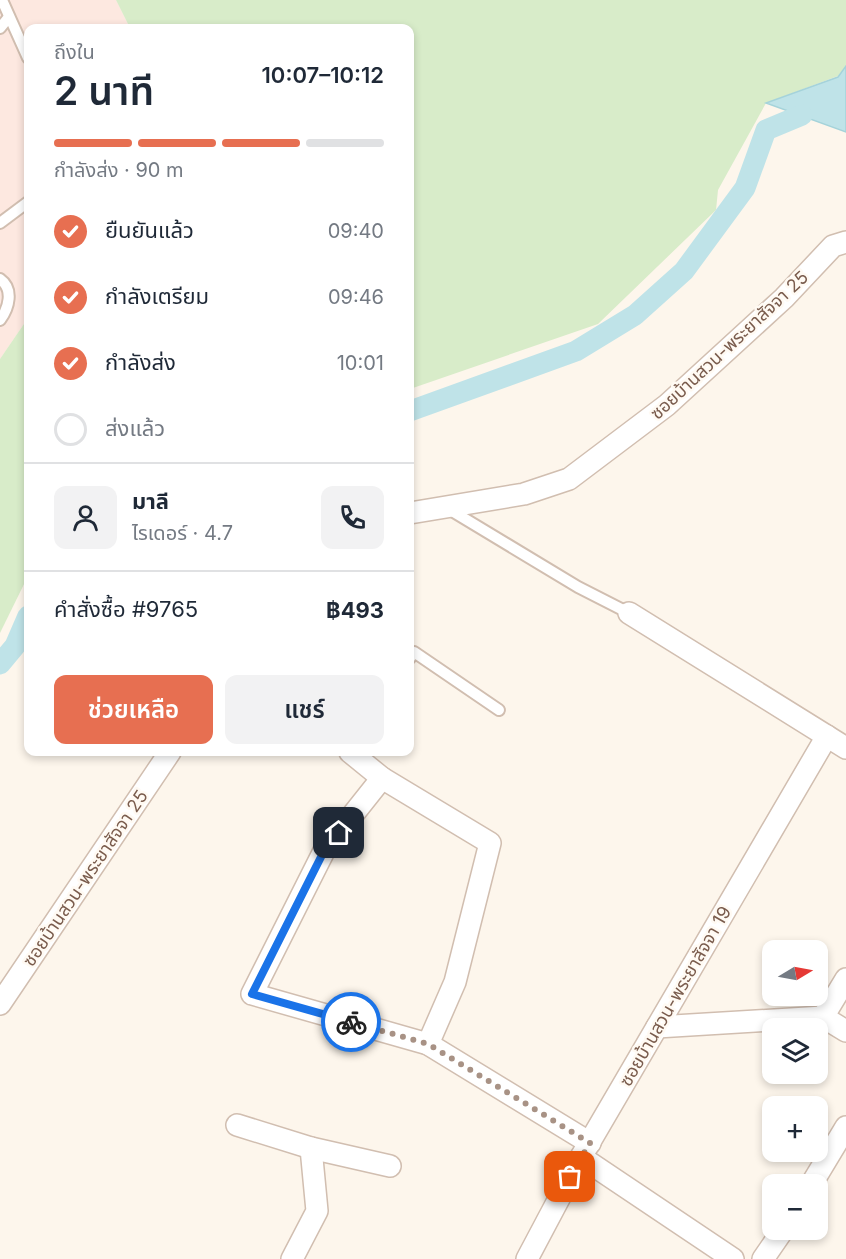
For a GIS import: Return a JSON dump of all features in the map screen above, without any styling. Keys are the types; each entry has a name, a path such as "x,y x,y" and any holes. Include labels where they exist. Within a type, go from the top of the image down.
{"street":[{"name":"ซอยบ้านสวน-พระยาสัจจา 25","path":"414,512 524,494 569,478 667,405 784,298 833,246 846,242"},
{"path":"629,613 846,748"},
{"name":"ซอยบ้านสวน-พระยาสัจจา 19","path":"526,1259 586,1150 827,736"},
{"name":"ซอยบ้านสวน-พระยาสัจจา 25","path":"0,1004 167,756"},
{"path":"356,756 382,778 490,843 455,982 428,1044"},
{"path":"382,778 324,851 252,994 428,1044 586,1150 733,1259"},
{"path":"823,1017 846,979"},
{"path":"657,1027 823,1017 846,1031"},
{"path":"237,1125 311,1148 390,1166"},
{"path":"818,1174 846,1127"},
{"path":"292,1259 317,1211 311,1148"},
{"path":"763,1259 776,1240"}],"lane":[{"path":"2,0 24,49"},
{"path":"0,28 9,17"},
{"path":"0,223 24,205"},
{"path":"0,279 6,283 8,308 0,320"},
{"path":"446,508 578,586 629,613"},
{"path":"414,652 499,710"}],"shaded area":[{"path":"0,0 116,0 128,24 24,24 24,324 0,359"}],"green space":[{"path":"116,0 846,0 846,66 838,76 766,103 718,190 716,210 598,324 414,388 414,24 128,24"},
{"path":"24,324 24,584 0,633 0,359"}],"water":[{"path":"846,66 846,132 766,103 838,77"}],"waterway":[{"path":"414,410 576,351 635,315 684,271 745,188 766,130 802,115"},
{"path":"0,664 15,646 24,625"}],"way so far":[{"path":"351,1022 428,1044 590,1143 570,1177"}],"route":[{"path":"339,833 324,851 252,994 351,1022"}]}
